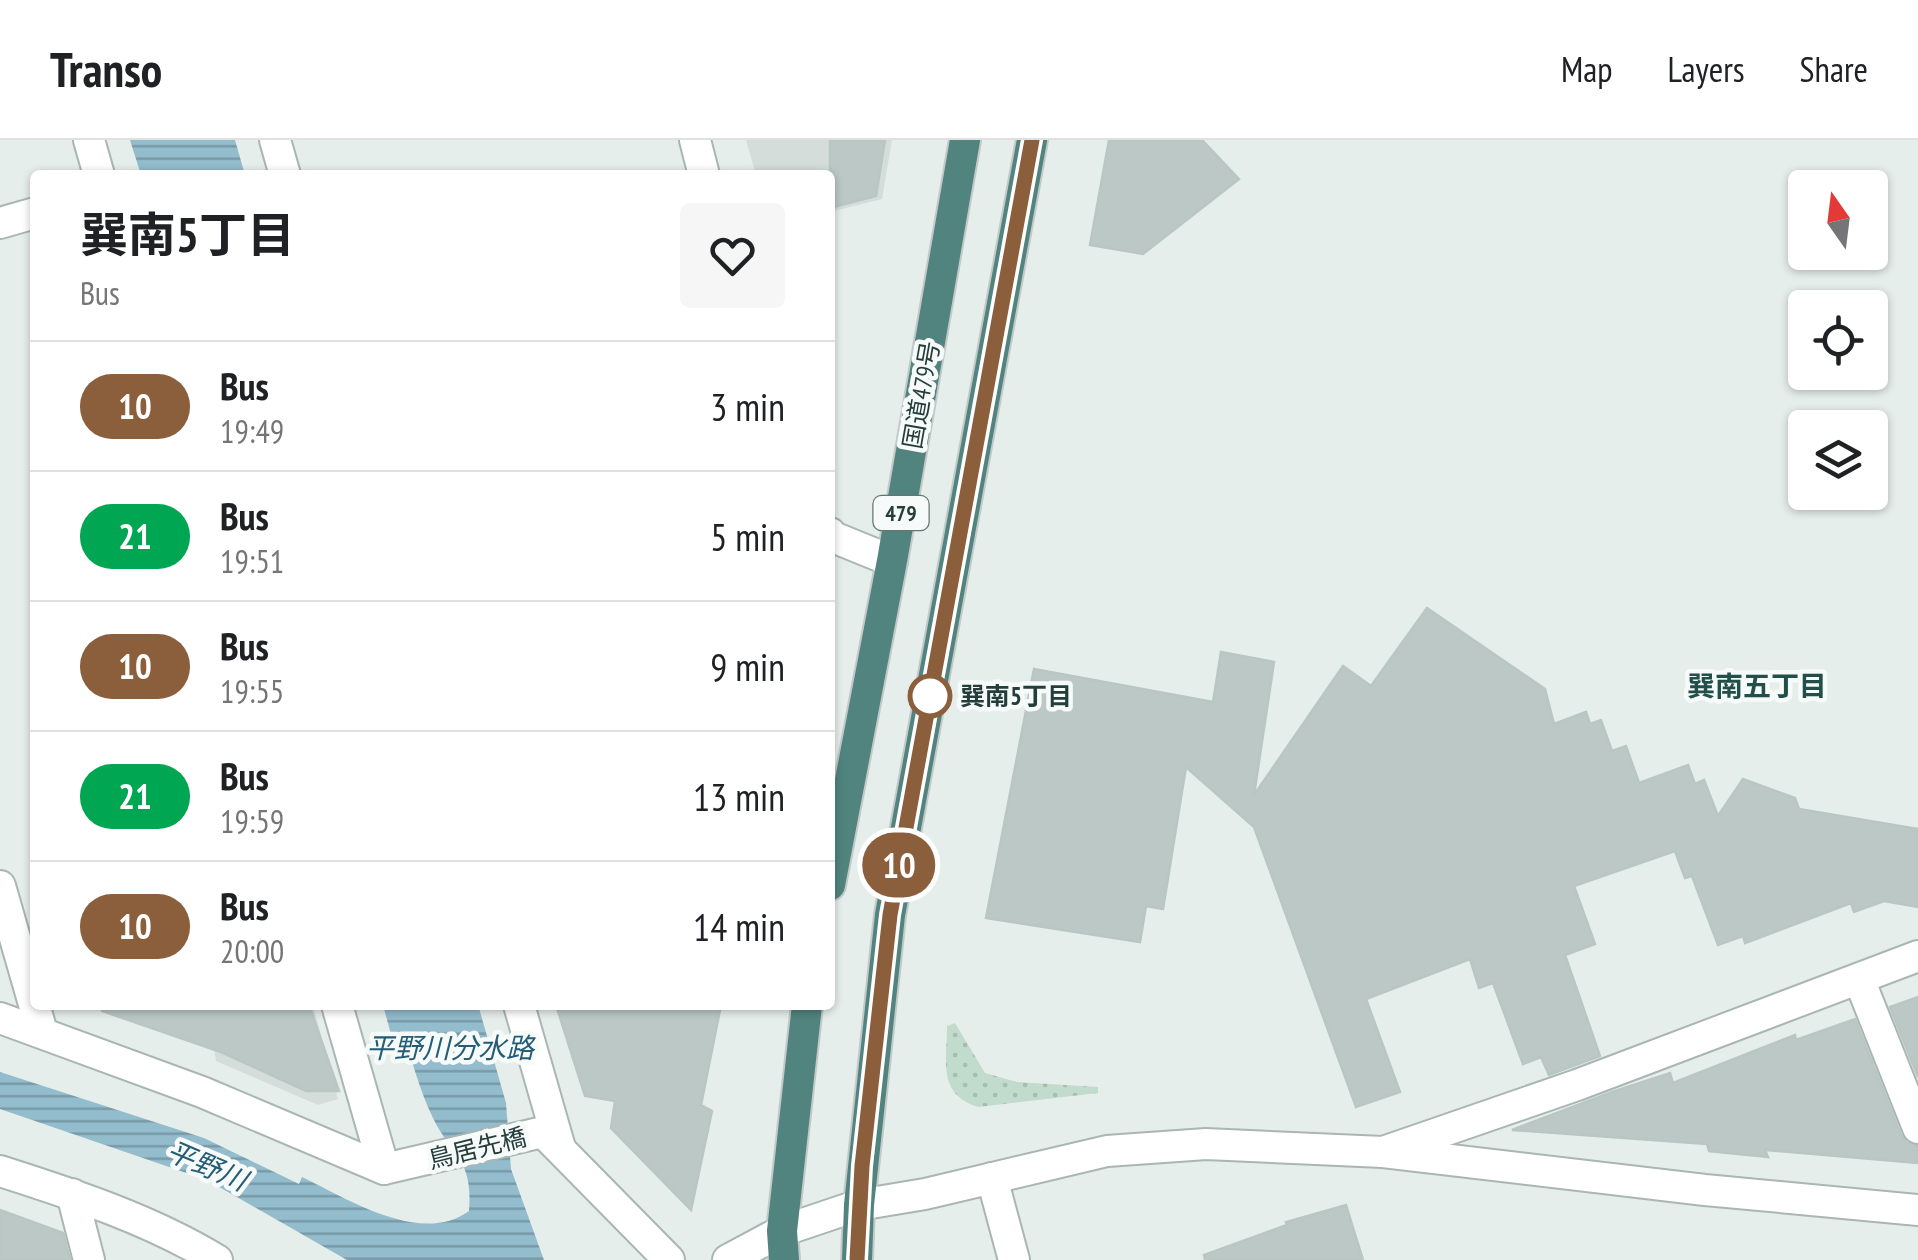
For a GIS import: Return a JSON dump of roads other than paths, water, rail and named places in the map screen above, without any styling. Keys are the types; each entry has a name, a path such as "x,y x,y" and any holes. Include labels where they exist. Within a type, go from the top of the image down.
{"highway":[{"name":"国道479号","path":"835,860 965,140"},
{"name":"479","path":"857,1260 859,1205 890,915 1032,140"},
{"path":"783,1245 806,1010"}],"street":[{"path":"90,140 99,170"},
{"path":"276,140 284,170"},
{"path":"695,140 703,170"},
{"path":"0,222 30,214"},
{"path":"835,538 892,560"},
{"path":"0,886 30,990"},
{"path":"1383,1152 1577,1085 1918,956"},
{"path":"1859,978 1918,1128"},
{"path":"36,1010 42,1032"},
{"path":"339,1010 397,1167"},
{"path":"521,1010 551,1140 669,1260"},
{"path":"0,1018 397,1167"},
{"name":"鳥居先橋","path":"397,1167 551,1140"},
{"path":"728,1260 783,1245 859,1205 925,1194 1107,1152 1206,1144 1383,1152 1705,1190 1918,1210"},
{"path":"0,1171 172,1232 216,1260"},
{"path":"992,1178 1014,1260"},
{"path":"72,1194 89,1260"}],"water":[{"path":"130,140 235,140 244,170 139,170"},
{"path":"384,1010 480,1010 506,1103 511,1169 544,1260 347,1260 207,1180 0,1109 0,1072 204,1138 299,1184 302,1177 385,1215 429,1224 450,1220 469,1211 465,1169 428,1108 403,1035 392,1038"}],"place":[{"name":"巽南5丁目","path":"930,696"}],"district":[{"name":"巽南五丁目","path":"1757,685"}],"water label":[{"name":"平野川分水路","path":"450,1047"},
{"name":"平野川","path":"207,1165"}]}
